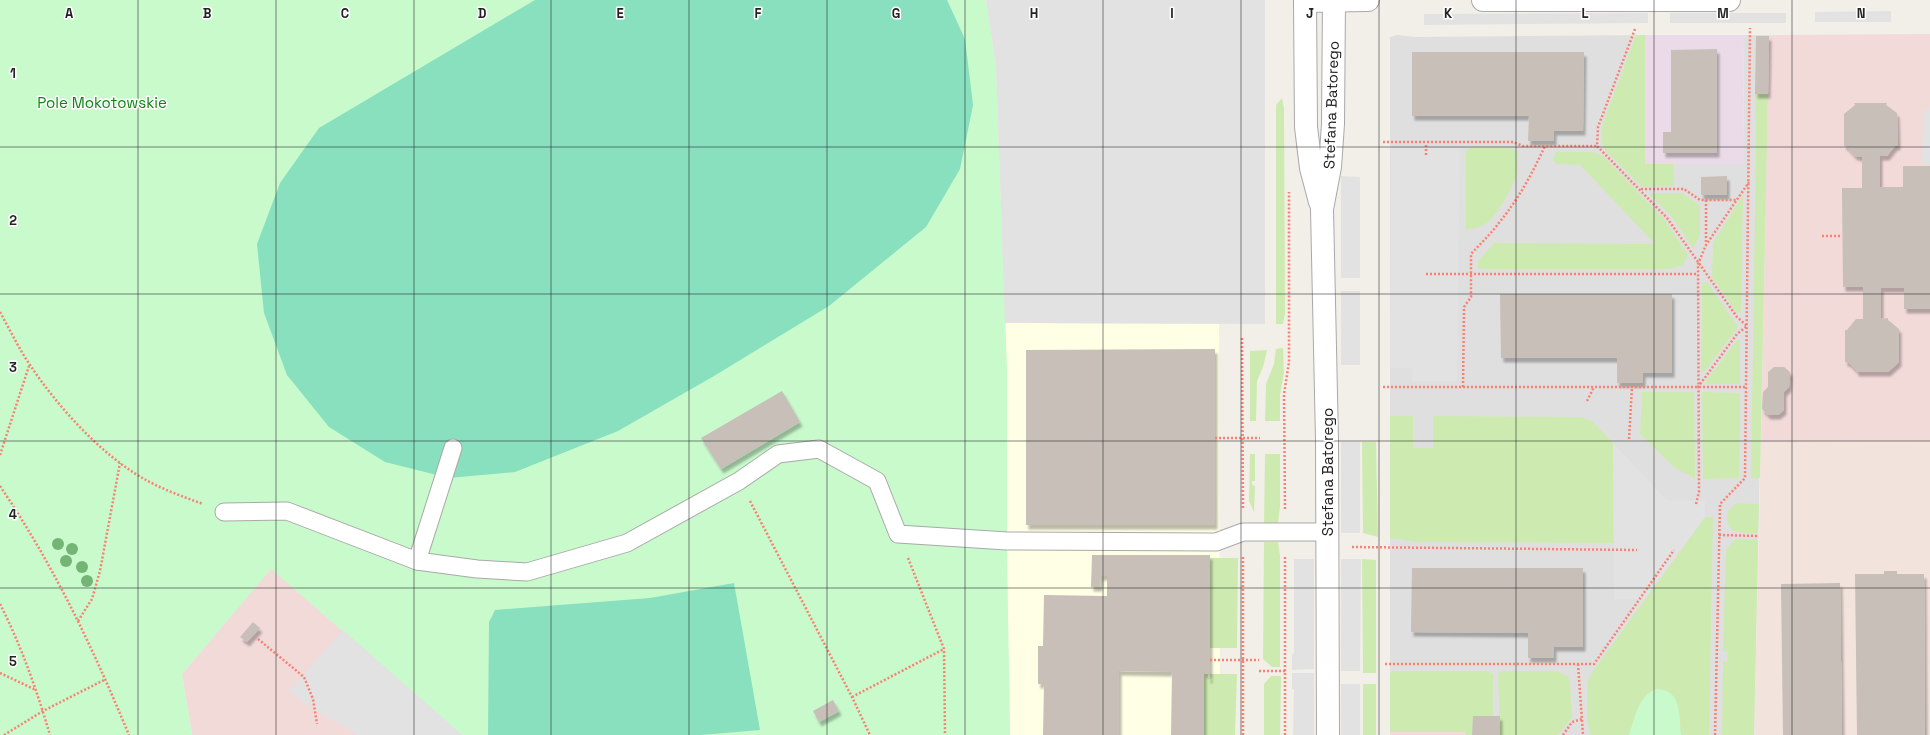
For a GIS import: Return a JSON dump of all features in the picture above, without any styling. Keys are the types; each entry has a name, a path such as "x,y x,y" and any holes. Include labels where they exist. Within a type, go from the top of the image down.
{"street":[{"name":"Stefana Batorego","path":"1328,735 1326,334 1322,208 1330,167 1333,124 1334,0"},
{"path":"1305,1 1368,0"},
{"path":"1483,0 1729,0"},
{"name":"Stefana Batorego","path":"1305,1 1306,127 1311,168 1322,208"}],"lane":[{"path":"417,561 453,448"},
{"path":"224,512 287,511 417,561 477,569 527,572 627,543 739,481 778,454 819,449 877,481 898,534 1007,541 1216,542 1243,532 1285,532 1327,540"}],"path":[{"path":"1715,735 1720,504 1745,478 1750,28"},
{"path":"1597,146 1598,127 1635,29"},
{"path":"1383,142 1513,142 1522,146 1597,146 1667,218 1698,264 1737,317 1747,326"},
{"path":"1426,142 1426,155"},
{"path":"1463,387 1464,307 1471,297 1471,254 1497,226 1518,198 1534,170 1545,146"},
{"path":"1696,504 1699,492 1698,264 1706,245 1749,182"},
{"path":"1285,735 1284,394 1289,362 1289,186"},
{"path":"1640,190 1684,190 1700,200 1736,200"},
{"path":"1706,200 1706,245"},
{"path":"1822,236 1842,236"},
{"path":"1426,274 1698,274"},
{"path":"0,312 30,365 62,407 120,463 146,480 173,493 224,512"},
{"path":"1698,387 1737,334 1747,326"},
{"path":"0,454 30,365"},
{"path":"1383,387 1746,387"},
{"path":"1587,401 1594,387"},
{"path":"1629,440 1632,387"},
{"path":"1215,438 1260,438"},
{"path":"78,621 92,599 100,571 120,463"},
{"path":"739,481 852,697 870,735"},
{"path":"0,486 37,543 64,591 106,679 128,735"},
{"path":"898,534 944,649 944,735"},
{"path":"1719,535 1758,536"},
{"path":"1327,540 1637,550"},
{"path":"1385,664 1594,664 1674,550"},
{"path":"0,604 36,690 50,735"},
{"path":"258,639 304,677 313,699 317,724"},
{"path":"852,697 944,649"},
{"path":"1210,660 1259,660"},
{"path":"1578,664 1583,735"},
{"path":"1259,672 1285,671"},
{"path":"0,673 36,690"},
{"path":"4,735 43,712 106,679"},
{"path":"1563,735 1572,722 1582,719"}],"shaded area":[{"path":"986,0 1265,0 1265,324 1005,323 996,67"},
{"path":"1891,11 1891,22 1815,22 1815,12"},
{"path":"1648,13 1648,23 1424,25 1424,14"},
{"path":"1670,13 1786,13 1786,23 1670,23"},
{"path":"1930,34 1930,441 1761,442 1769,35"},
{"path":"1397,35 1415,37 1645,35 1645,164 1743,164 1744,35 1769,35 1754,735 1390,735 1390,37"},
{"path":"1645,35 1744,35 1743,164 1645,164"},
{"path":"1923,109 1930,109 1930,164 1922,164"},
{"path":"1391,148 1460,148 1457,381 1412,381 1412,368 1390,368"},
{"path":"1341,176 1360,177 1360,278 1341,278"},
{"path":"1341,291 1360,291 1360,365 1341,365"},
{"path":"1005,323 1219,324 1220,735 1010,735"},
{"path":"1930,441 1930,735 1754,735 1761,442"},
{"path":"1341,442 1360,442 1360,533 1341,533"},
{"path":"1613,443 1667,500 1705,501 1705,517 1645,599 1614,599"},
{"path":"1294,559 1314,559 1314,669 1292,670 1292,654 1294,653"},
{"path":"1341,559 1361,559 1360,671 1341,671"},
{"path":"271,568 462,735 192,735 182,674"},
{"path":"343,630 462,735 357,735 303,702 289,691"},
{"path":"1292,673 1314,673 1314,735 1293,735 1294,689 1292,689"},
{"path":"1341,684 1360,684 1360,735 1341,735"},
{"path":"1390,732 1466,732 1466,735 1390,735"}],"green space":[{"name":"Pole Mokotowskie","path":"0,0 986,0 996,67 1007,369 1007,555 1010,735 462,735 271,569 182,674 192,735 0,735"},
{"path":"535,0 947,0 965,39 973,105 960,169 926,227 829,306 714,376 618,431 515,472 449,478 385,462 329,427 287,375 264,313 257,244 280,183 319,128"},
{"path":"1636,35 1645,35 1645,164 1673,164 1674,186 1642,187 1606,151 1602,144 1601,128"},
{"path":"1755,94 1768,94 1760,478 1751,478 1756,142"},
{"path":"1282,98 1284,108 1285,313 1283,324 1276,324 1276,105"},
{"path":"1469,148 1511,148 1517,151 1518,165 1513,184 1495,215 1483,225 1476,228 1466,229 1466,152"},
{"path":"1556,152 1592,152 1603,156 1665,220 1688,255 1683,265 1670,269 1478,269 1478,261 1494,243 1655,244 1580,165 1556,164 1553,160"},
{"path":"1648,193 1682,193 1700,206 1700,236 1693,248 1671,216"},
{"path":"1743,195 1741,313 1737,313 1712,277 1713,243"},
{"path":"1707,282 1738,327 1704,372 1701,373 1702,284"},
{"path":"1737,340 1740,340 1740,384 1706,384 1706,381"},
{"path":"1283,348 1284,373 1280,395 1280,421 1265,421 1266,384 1274,364 1276,349"},
{"path":"1267,350 1263,367 1257,381 1256,421 1250,421 1250,351"},
{"path":"1642,392 1694,392 1695,478 1676,469 1640,434"},
{"path":"1702,392 1740,393 1739,478 1703,479"},
{"path":"1390,416 1413,416 1413,448 1433,448 1433,416 1581,417 1592,421 1613,443 1614,543 1417,542 1390,538"},
{"path":"1362,442 1376,442 1378,537 1363,533"},
{"path":"1250,454 1255,454 1255,481 1252,481 1252,485 1255,486 1254,512 1249,501"},
{"path":"1265,454 1280,454 1280,506 1278,524 1264,524"},
{"path":"1737,503 1759,504 1758,533 1735,531 1728,525 1728,511"},
{"path":"1705,517 1713,517 1709,735 1590,735 1587,719 1587,683 1593,671"},
{"path":"1735,539 1758,540 1754,735 1722,735 1723,662 1727,662 1728,652 1723,651 1726,550"},
{"path":"1264,542 1278,542 1280,556 1280,667 1272,667 1263,659"},
{"path":"1210,558 1238,558 1237,648 1210,648"},
{"path":"1362,559 1376,560 1376,673 1363,673"},
{"path":"734,583 760,730 701,735 488,735 489,622 495,610 650,598"},
{"path":"1393,671 1487,671 1493,674 1493,716 1473,716 1472,735 1466,735 1465,732 1390,732 1390,674"},
{"path":"1502,671 1556,671 1568,676 1570,682 1572,718 1558,735 1500,735 1498,674"},
{"path":"1204,673 1209,674 1208,679 1210,679 1210,674 1237,674 1235,735 1204,735"},
{"path":"1271,676 1281,676 1280,735 1264,735 1264,684"},
{"path":"1363,684 1376,684 1376,735 1363,735"},
{"path":"1657,689 1665,690 1675,699 1678,705 1681,735 1629,735 1641,702 1645,696"}],"building":[{"path":"1756,36 1769,36 1768,94 1755,94"},
{"path":"1717,49 1717,153 1663,153 1663,132 1671,132 1671,50"},
{"path":"1412,52 1584,52 1583,131 1554,131 1554,141 1528,141 1529,116 1412,116"},
{"path":"1854,103 1887,103 1886,105 1897,113 1898,146 1895,146 1887,156 1880,156 1880,187 1903,187 1903,166 1930,166 1930,309 1904,309 1904,288 1881,288 1881,319 1888,318 1888,320 1899,329 1899,362 1888,372 1856,372 1856,370 1848,362 1845,362 1845,330 1847,330 1856,319 1863,319 1863,287 1843,287 1842,188 1862,188 1862,157 1855,156 1846,146 1844,146 1844,114 1855,105"},
{"path":"1727,176 1727,195 1701,195 1701,177"},
{"path":"1500,294 1672,294 1672,373 1643,373 1643,383 1617,383 1617,358 1501,358"},
{"path":"1215,349 1215,525 1026,525 1026,350"},
{"path":"1774,367 1784,367 1790,372 1789,387 1784,392 1784,410 1778,415 1768,415 1762,409 1763,392 1768,387 1768,372"},
{"path":"782,391 800,422 721,469 701,438"},
{"path":"1092,555 1210,555 1210,679 1208,679 1209,674 1204,673 1204,735 1171,735 1172,672 1119,671 1119,735 1043,735 1044,684 1038,684 1038,646 1043,646 1044,595 1107,596 1107,576 1101,576 1100,587 1091,587"},
{"path":"1412,568 1583,568 1583,647 1554,647 1554,658 1528,658 1528,633 1411,632"},
{"path":"1884,571 1897,571 1897,574 1924,574 1925,735 1857,735 1855,574 1884,574"},
{"path":"1840,583 1842,735 1783,735 1781,584"},
{"path":"253,622 260,628 247,642 240,637"},
{"path":"833,700 839,711 819,722 813,711"},
{"path":"1473,716 1500,716 1500,735 1472,735"}]}
